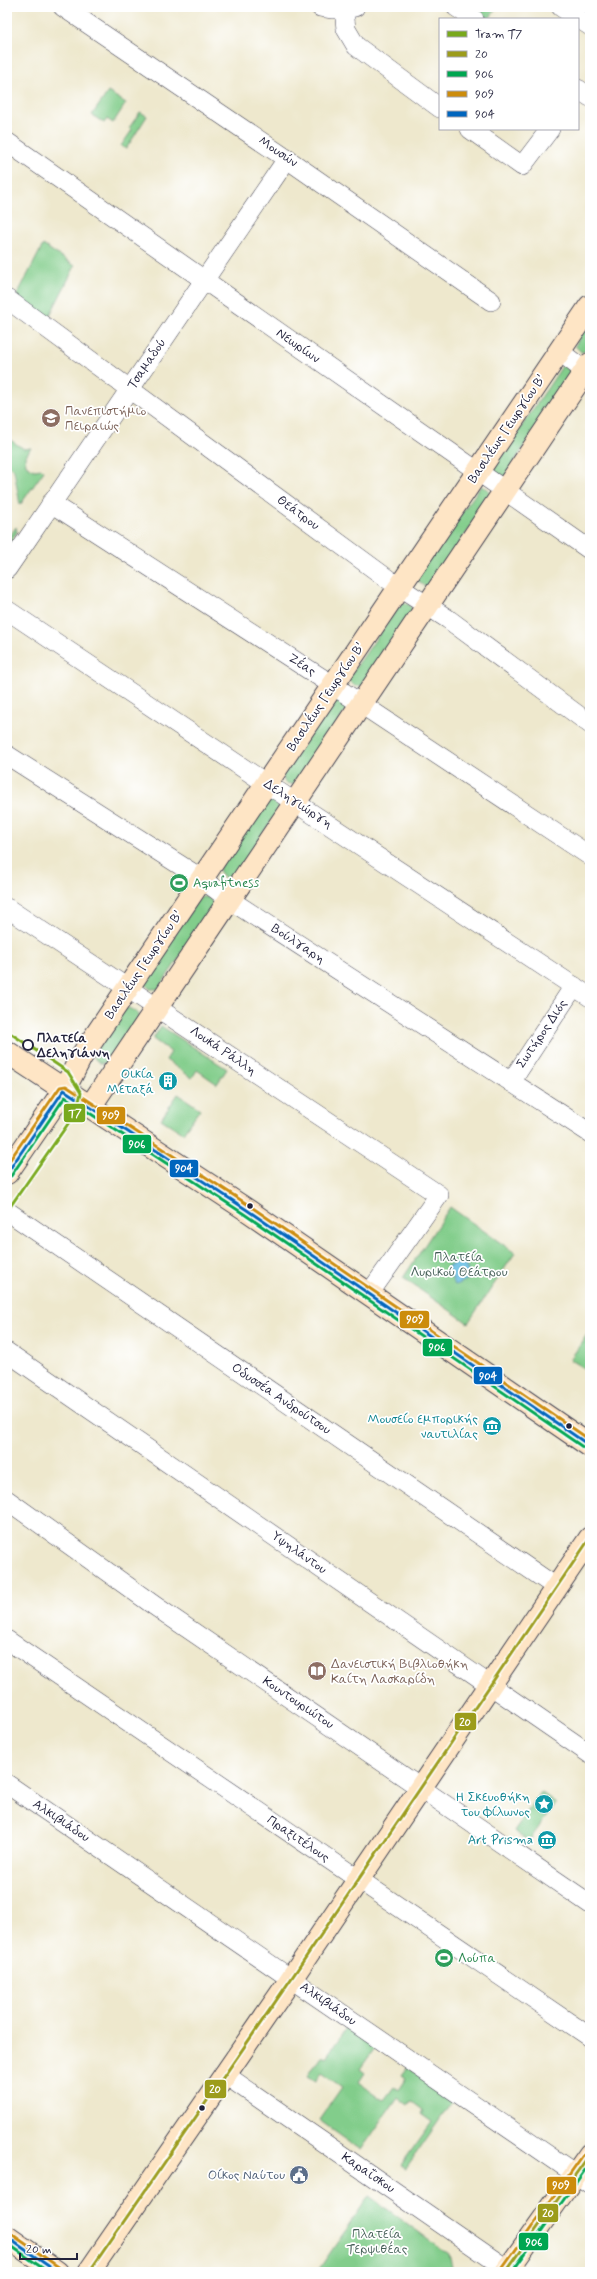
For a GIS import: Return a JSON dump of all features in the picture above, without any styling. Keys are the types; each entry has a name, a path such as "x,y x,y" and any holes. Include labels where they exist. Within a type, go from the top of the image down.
{"street":[{"name":"Μουσών","path":"63,7 287,159 490,301"},
{"path":"320,7 349,8 346,29 356,46 439,107"},
{"path":"456,7 472,18"},
{"path":"561,7 578,18"},
{"path":"579,19 590,26"},
{"path":"471,130 522,166 549,130"},
{"name":"Νεωρίων","path":"7,142 590,550"},
{"name":"Τσαμαδού","path":"7,569 287,159"},
{"name":"Θεάτρου","path":"7,299 400,588 428,606 590,724"},
{"name":"Βασιλέως Γεωργίου Β'","path":"7,1173 64,1090 81,1057 334,686 590,306"},
{"path":"90,1106 505,490 588,370 559,352"},
{"name":"Ζέας","path":"52,503 334,686 590,856"},
{"name":"Δεληγιώργη","path":"7,610 590,997"},
{"name":"Βούλγαρη","path":"7,755 202,879 230,900 590,1133"},
{"name":"Λουκά Ράλλη","path":"7,908 439,1195 369,1294"},
{"name":"Σωτήρος Διός","path":"510,1082 574,986"},
{"path":"7,1052 90,1106 369,1294 590,1446"},
{"name":"Οδυσσέα Ανδρούτσου","path":"7,1211 556,1587"},
{"name":"Υψηλάντου","path":"7,1352 590,1754"},
{"name":"Κουντουριώτου","path":"7,1500 155,1606 590,1904"},
{"path":"89,2272 157,2171 291,1979 357,1879 590,1538"},
{"name":"Πραξιτέλους","path":"7,1640 590,2037"},
{"name":"Αλκιβιάδου","path":"7,1784 583,2179"},
{"name":"Καραΐσκου","path":"224,2074 509,2271"},
{"path":"509,2271 583,2179 590,2154"},
{"path":"7,2237 57,2272"}],"green space":[{"path":"469,7 497,7 490,18"},
{"path":"108,92 126,103 113,123 107,119 104,123 92,115"},
{"path":"140,112 147,116 126,149 121,146 132,130 129,128"},
{"path":"43,245 75,266 48,319 16,297"},
{"path":"590,317 590,351 581,352 575,346"},
{"path":"563,365 572,372 505,476 501,476 492,470"},
{"path":"7,438 24,449 31,448 25,457 26,465 34,470 42,469 44,471 20,505 14,470 7,465"},
{"path":"481,486 488,489 491,497 431,585 421,584 418,581 417,576"},
{"path":"16,527 17,532 7,547 7,540"},
{"path":"402,602 410,605 413,612 363,686 355,686 349,681 349,677"},
{"path":"337,699 346,705 347,709 296,785 285,783 282,775 333,700"},
{"path":"270,799 277,802 279,809 233,878 225,878 220,872 219,868 266,800"},
{"path":"200,897 208,897 213,903 214,907 158,989 150,989 145,984 144,980"},
{"path":"128,1008 136,1011 139,1018 108,1063 100,1063 94,1058 94,1054 125,1009"},
{"path":"161,1026 227,1069 217,1084 197,1070 192,1078 166,1060 171,1052 153,1039"},
{"path":"178,1094 200,1109 183,1133 161,1119"},
{"name":"Πλατεία Λυρικού Θεάτρου","path":"450,1207 515,1253 468,1323 403,1278"},
{"path":"590,1330 590,1372 570,1360"},
{"path":"541,1792 556,1803 529,1841 514,1831"},
{"path":"348,2026 377,2045 360,2069 365,2073 359,2082 384,2100 394,2087 398,2090 406,2078 402,2075 408,2067 454,2099 406,2168 401,2165 432,2122 421,2114 423,2110 411,2101 408,2105 398,2097 361,2150 319,2120 342,2087 322,2073 316,2081 308,2076 322,2055 326,2057"},
{"name":"Πλατεία Τερψιθέας","path":"369,2196 449,2254 453,2272 317,2272"}],"water":[{"path":"463,1260 471,1278 455,1285 447,1267"}],"tram line":[{"name":"Τ7","path":"7,1031 68,1072 81,1093 77,1109 70,1121 7,1211"}],"transit line":[{"name":"909","path":"7,1164 60,1087 66,1086 250,1206 590,1440"},
{"name":"904","path":"7,1173 64,1090 247,1210 590,1446"},
{"name":"906","path":"11,1176 65,1097 244,1214 587,1450"},
{"name":"20","path":"89,2272 291,1979 590,1538"},
{"name":"909","path":"502,2269 586,2151"},
{"name":"20","path":"506,2272 590,2154"},
{"name":"906","path":"512,2272 590,2163"},
{"name":"909","path":"10,2233 60,2268"},
{"name":"904","path":"7,2237 57,2272"},
{"name":"906","path":"7,2243 48,2272"}],"place":[{"name":"Πανεπιστήμιο Πειραιώς","path":"51,418"},
{"name":"Aquafitness","path":"179,883"},
{"name":"Πλατεία Δεληγιάννη","path":"28,1045"},
{"name":"Οικία Μεταξά","path":"168,1081"},
{"name":"Μουσείο εμπορικής ναυτιλίας","path":"492,1426"},
{"name":"Δανειστική Βιβλιοθήκη Καίτη Λασκαρίδη","path":"317,1671"},
{"name":"Η Σκευοθήκη του Φίλωνος","path":"544,1804"},
{"name":"Art Prisma","path":"547,1840"},
{"name":"Λούπα","path":"444,1958"},
{"name":"Οίκος Ναύτου","path":"299,2175"}]}
